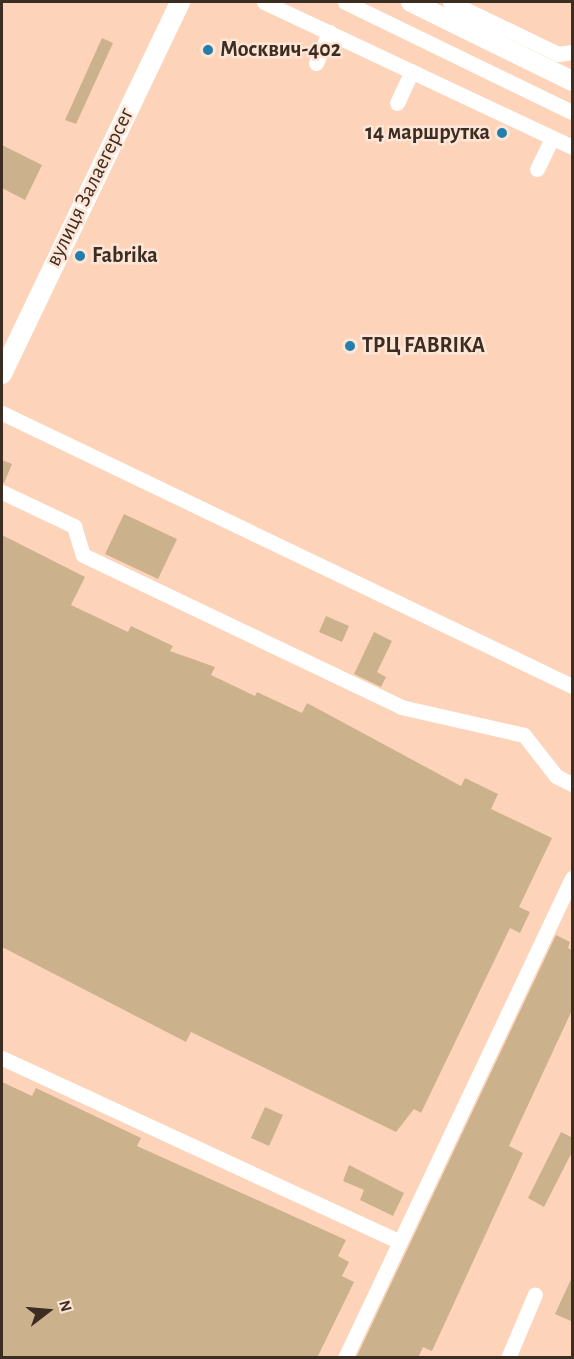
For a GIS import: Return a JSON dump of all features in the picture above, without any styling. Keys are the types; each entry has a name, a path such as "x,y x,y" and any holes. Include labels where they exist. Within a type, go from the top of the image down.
{"main road":[{"name":"вулиця Залаегерсег","path":"2,374 41,306 180,2"},
{"path":"411,2 571,77"}],"lane":[{"path":"264,2 573,147"},
{"path":"345,2 573,112"},
{"path":"450,2 558,54 573,52"},
{"path":"316,63 329,32"},
{"path":"397,103 411,71"},
{"path":"537,169 552,138"},
{"path":"6,410 573,686"},
{"path":"2,492 74,526 83,555 401,707 524,735 556,776 573,784"},
{"path":"345,1358 398,1241 573,878"},
{"path":"2,1058 398,1241"},
{"path":"508,1358 535,1294"}],"building":[{"path":"102,38 113,43 76,124 65,120"},
{"path":"2,145 42,165 25,200 2,188"},
{"path":"2,460 12,464 4,483 2,482"},
{"path":"124,514 177,539 158,579 105,554"},
{"path":"2,535 85,577 71,605 128,632 131,626 173,646 170,651 215,667 211,675 255,696 257,692 302,713 307,703 461,786 465,778 498,794 491,809 552,838 519,907 530,912 520,933 510,928 421,1113 414,1109 396,1132 191,1032 186,1042 2,947"},
{"path":"326,616 349,626 342,642 319,632"},
{"path":"374,632 392,641 377,672 386,677 381,687 354,674"},
{"path":"556,935 570,942 568,948 573,951 573,1008 509,1146 523,1153 432,1351 423,1347 418,1358 356,1358"},
{"path":"2,1082 32,1096 36,1088 141,1138 137,1146 346,1240 338,1256 349,1262 342,1276 354,1282 317,1358 2,1358"},
{"path":"265,1107 283,1115 269,1146 251,1138"},
{"path":"561,1132 573,1138 573,1150 544,1207 528,1198"},
{"path":"349,1165 404,1193 393,1216 360,1200 364,1190 343,1181"},
{"path":"573,1275 573,1322 555,1314"}],"place":[{"name":"Москвич-402","path":"208,50"},
{"name":"14 маршрутка","path":"502,133"},
{"name":"Fabrika","path":"80,256"},
{"name":"ТРЦ FABRIKA","path":"350,346"}]}
